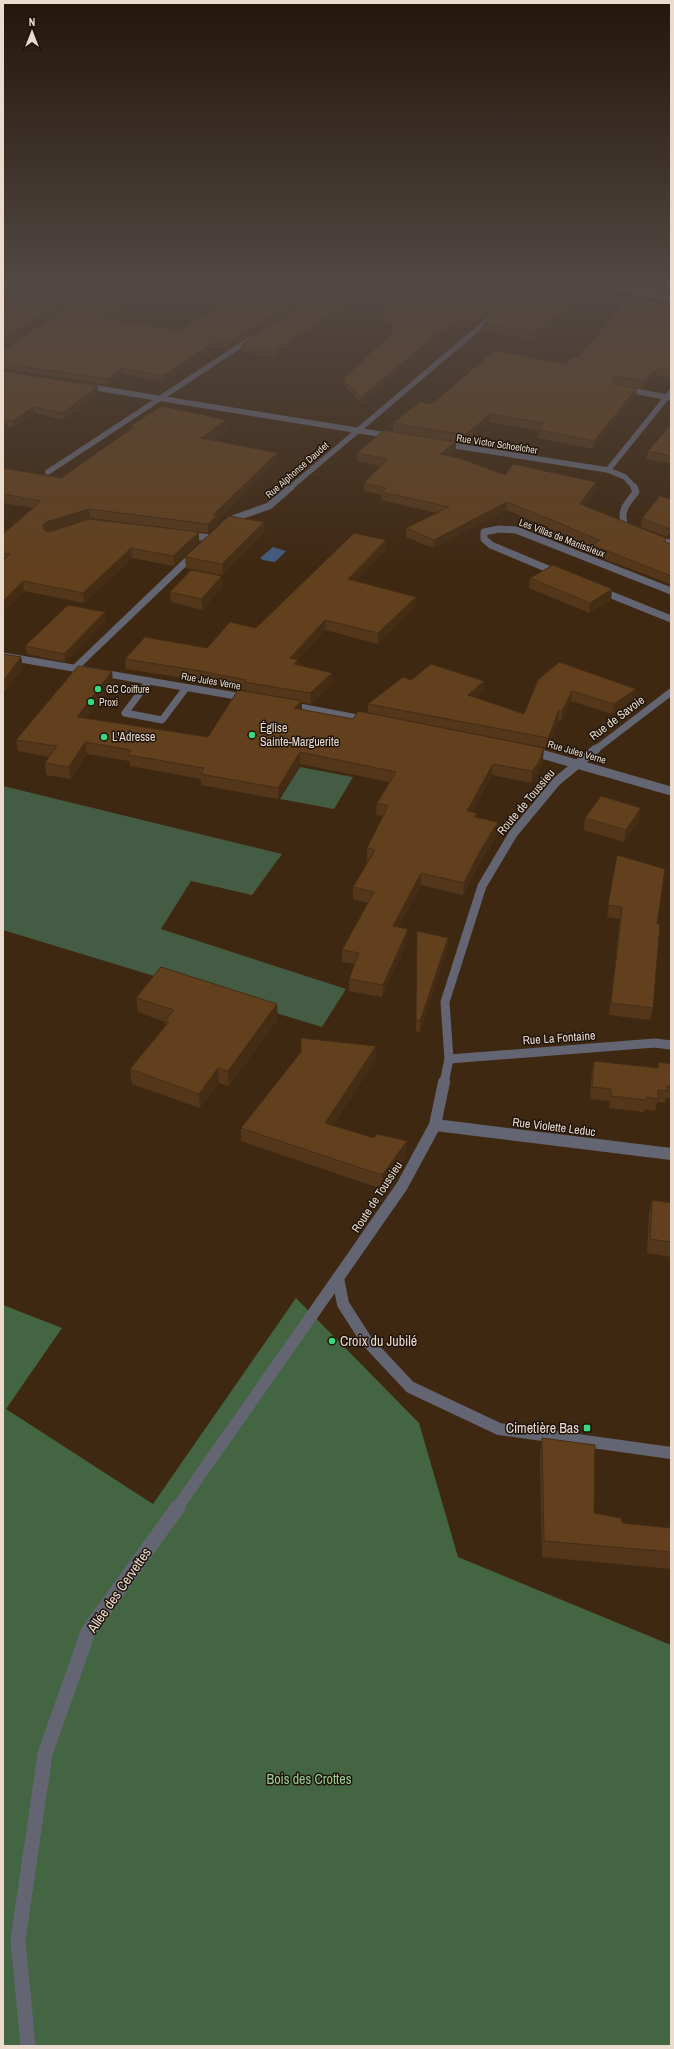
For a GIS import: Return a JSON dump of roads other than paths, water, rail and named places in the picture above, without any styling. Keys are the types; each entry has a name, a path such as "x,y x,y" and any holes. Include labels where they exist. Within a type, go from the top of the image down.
{"street":[{"path":"48,472 191,379"},
{"name":"Rue Alphonse Daudet","path":"75,668 230,519 261,511 269,506 419,379"},
{"path":"74,384 397,437"},
{"path":"616,388 669,398"},
{"path":"608,470 669,398 671,392"},
{"name":"Rue Victor Schoelcher","path":"436,443 608,470 627,477 634,485 636,492 622,510 621,519 625,526 671,544"},
{"name":"Les Villas de Manissieux","path":"570,578 491,545 484,539 484,532 500,529 516,530 671,591"},
{"path":"177,534 210,538"},
{"path":"592,587 671,620"},
{"name":"Rue Jules Verne","path":"3,656 255,700"},
{"path":"149,681 124,713 162,720 186,688"},
{"name":"Rue de Savoie","path":"578,764 626,724 671,692"},
{"path":"278,704 376,722"},
{"name":"Rue Jules Verne","path":"524,750 550,755 671,791"},
{"name":"Route de Toussieu","path":"338,1278 402,1186 435,1125 449,1059 445,1002 482,886 513,834 557,781 578,764"},
{"name":"Rue La Fontaine","path":"449,1059 655,1044 671,1045"},
{"name":"Rue Violette Leduc","path":"435,1125 671,1154"},
{"path":"338,1278 343,1304 366,1340 410,1387 499,1429 671,1453"},
{"name":"Allée des Cervettes","path":"28,2046 18,1940 20,1925 45,1754 88,1632 338,1278"}],"water":[{"path":"273,547 286,551 275,562 260,558"}],"place":[{"name":"GC Coiffure","path":"98,689"},
{"name":"Proxi","path":"91,702"},
{"name":"Église Sainte-Marguerite","path":"252,735"},
{"name":"L'Adresse","path":"104,737"},
{"name":"Croix du Jubilé","path":"332,1341"},
{"name":"Cimetière Bas","path":"587,1428"}],"park label":[{"name":"Bois des Crottes","path":"309,1779"}]}
